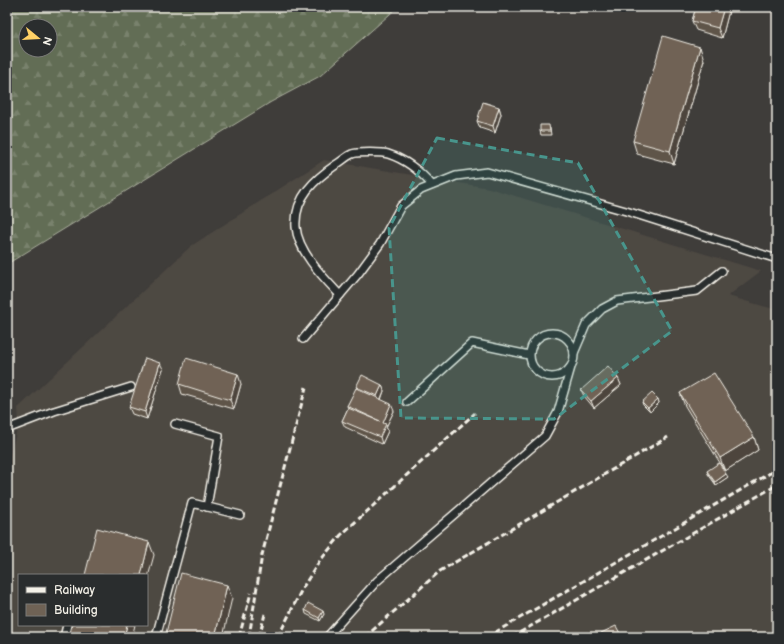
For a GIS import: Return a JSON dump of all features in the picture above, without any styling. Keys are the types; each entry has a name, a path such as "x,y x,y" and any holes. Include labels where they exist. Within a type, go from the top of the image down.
{"lane":[{"path":"340,295 315,268 296,228 298,208 304,193 321,175 353,153 387,153 418,169 432,185"},
{"path":"303,339 380,244 401,206 422,190 456,176 487,172 626,210 777,259"},
{"path":"327,637 377,581 545,436 558,412 574,353 586,325 602,309 617,301 697,291 722,271"},
{"path":"571,367 560,376 546,377 534,369 529,355 535,341 540,336 548,333 562,335 568,340 574,353"},
{"path":"408,402 472,343 529,355"},
{"path":"7,429 54,411 131,387"},
{"path":"175,424 219,436 207,507"},
{"path":"156,637 192,503 240,516"},
{"path":"64,637 67,626"}],"highlighted area":[{"path":"437,138 578,163 672,331 554,419 401,418 389,228"}],"shaded area":[{"path":"324,160 489,188 761,271 728,296 777,310 777,637 7,637 7,466 19,423 18,408 191,246"}],"green space":[{"path":"7,7 398,7 320,76 271,102 7,264"}],"building":[{"path":"696,7 724,7 718,28 692,21"},
{"path":"663,36 700,47 670,151 633,141"},
{"path":"483,102 499,107 493,126 477,121"},
{"path":"540,125 549,125 550,131 540,131"},
{"path":"145,358 160,363 145,412 129,407"},
{"path":"186,358 238,374 230,400 179,384"},
{"path":"608,366 618,378 591,401 581,390"},
{"path":"714,373 754,437 720,458 680,393"},
{"path":"362,375 382,385 377,396 356,387"},
{"path":"356,388 391,404 383,423 386,424 380,437 342,421 348,408 380,421 347,406"},
{"path":"652,393 658,399 648,408 642,402"},
{"path":"719,463 726,474 715,482 707,471"},
{"path":"97,528 149,542 141,574 85,574"},
{"path":"181,573 227,585 215,637 165,637"},
{"path":"308,603 323,611 319,618 305,610"},
{"path":"72,626 127,626 124,637 69,637"},
{"path":"616,626 622,637 603,637 601,633"},
{"path":"598,634 600,637 593,637"}],"railway":[{"path":"249,637 262,555 306,387"},
{"path":"278,637 303,587 319,562 341,535 475,413"},
{"path":"365,637 440,571 668,437"},
{"path":"487,637 777,469"},
{"path":"512,637 777,485"},
{"path":"239,637 251,593"},
{"path":"259,637 265,614"}]}
